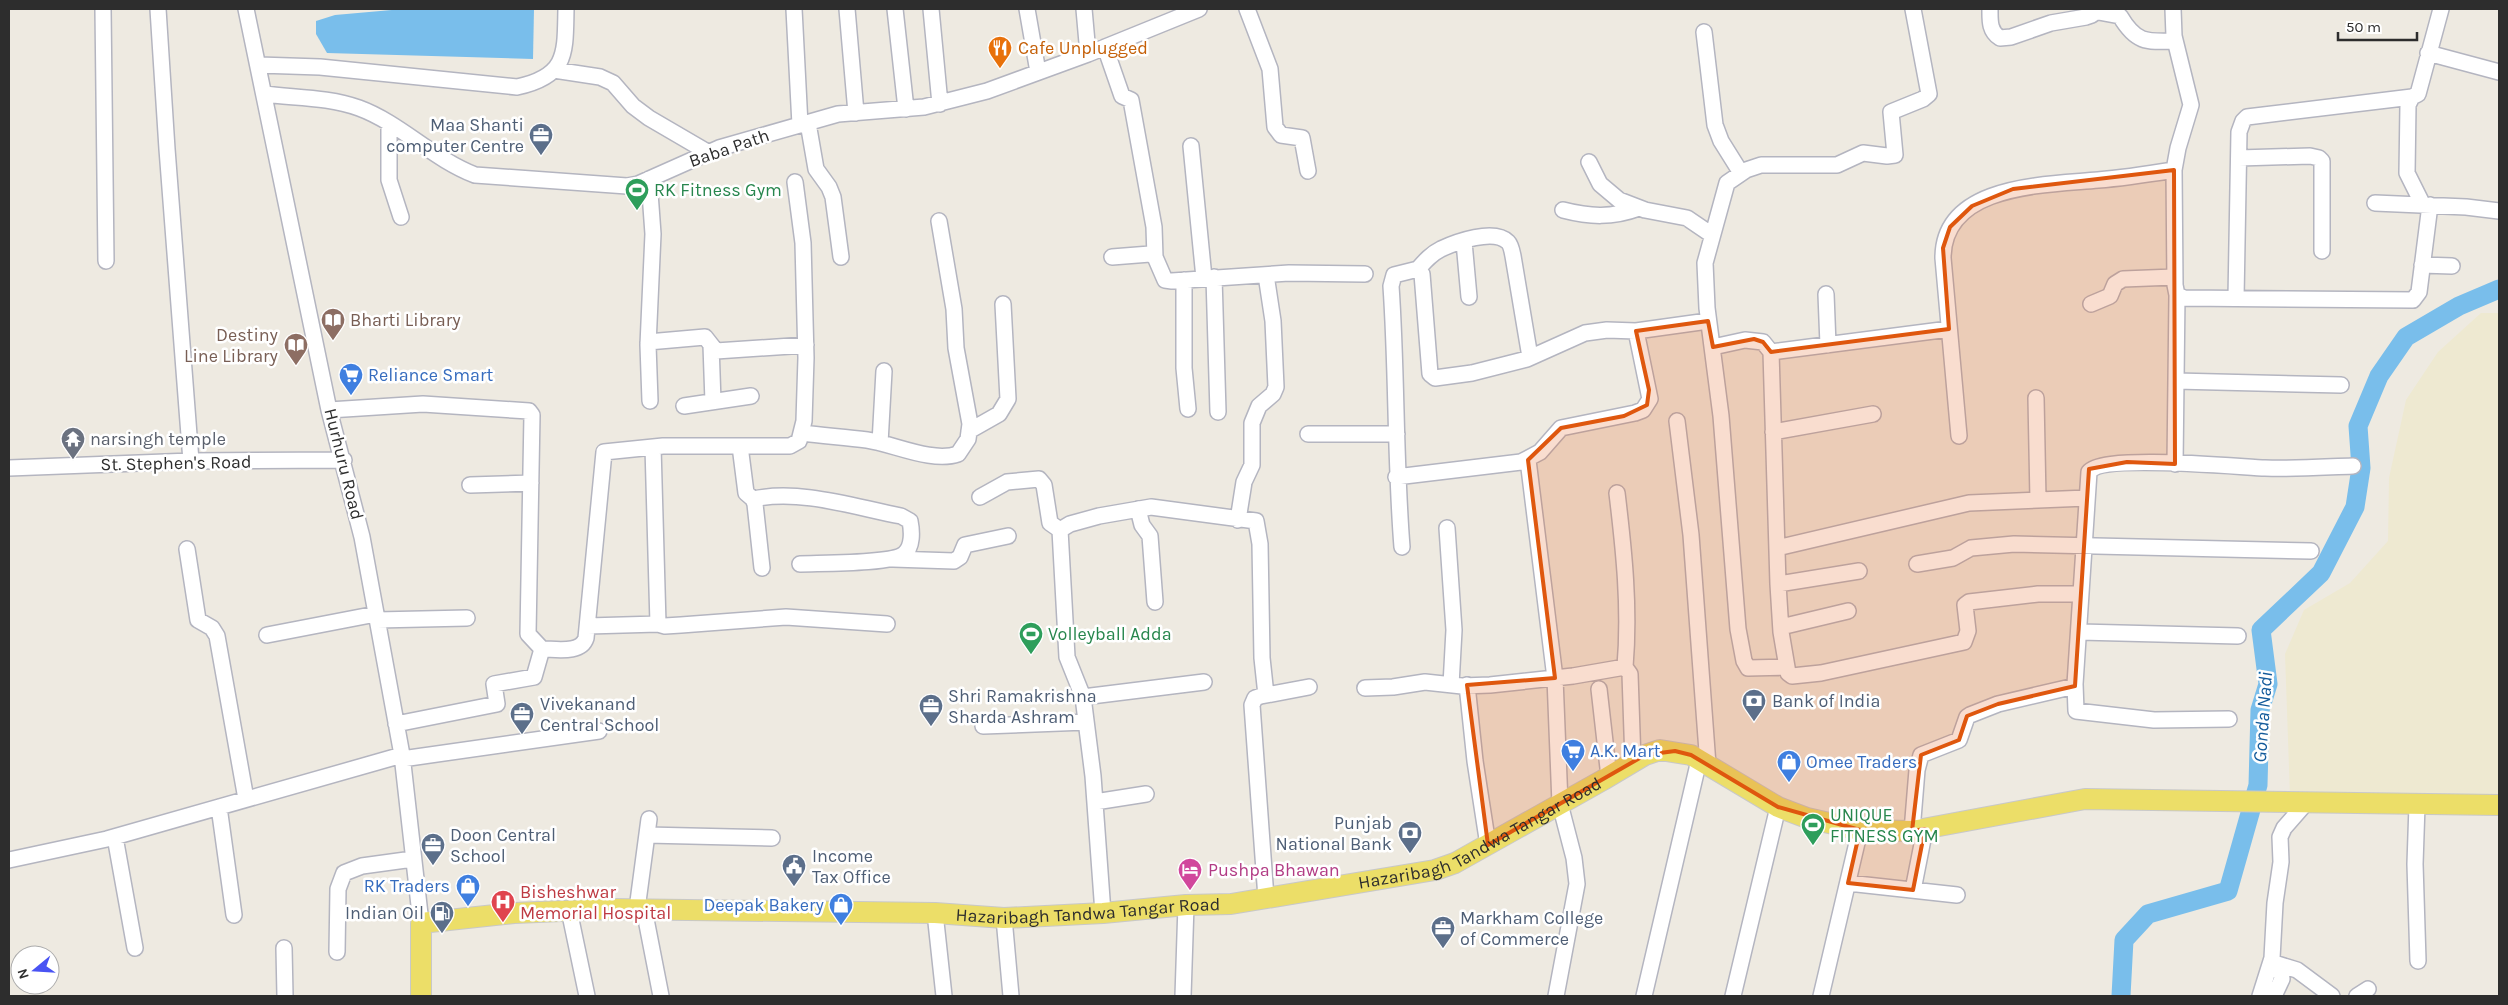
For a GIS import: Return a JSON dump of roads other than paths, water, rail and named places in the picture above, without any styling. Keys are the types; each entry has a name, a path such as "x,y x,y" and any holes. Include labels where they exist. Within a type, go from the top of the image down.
{"main road":[{"name":"Hazaribagh Tandwa Tangar Road","path":"421,923 569,910 640,909 935,913 1004,918 1103,913 1186,905 1231,904 1435,870 1455,863 1645,755 1660,750 1683,753 1778,807 1807,818 1860,830 1919,830 2078,799 2280,804 2499,805"},
{"path":"421,923 421,996"}],"street":[{"path":"103,9 106,261"},
{"path":"158,9 191,461"},
{"name":"Hurhuru Road","path":"246,9 329,410 344,460 362,537 402,757 421,923"},
{"path":"259,65 320,67 517,87 530,84 554,70 561,62 565,50 566,9"},
{"path":"794,9 804,124 816,169 829,187 833,198 841,256"},
{"path":"846,9 856,113"},
{"path":"895,9 906,109"},
{"path":"931,9 940,104"},
{"path":"1027,9 1038,72"},
{"path":"1084,9 1088,54"},
{"path":"1248,9 1270,68 1275,127 1281,135 1302,138 1308,171"},
{"path":"1786,667 1748,668 1744,661 1738,629 1721,416 1708,321 1705,263 1727,183 1741,173 1761,165 1838,165 1863,153 1895,155 1891,112 1923,99 1929,94 1913,9"},
{"path":"1990,9 1991,27 2000,38 2011,37 2051,23 2086,17 2094,10 2120,16 2141,40 2147,42 2175,41"},
{"path":"2173,9 2175,41 2191,105 2178,148 2174,170 2174,277 2177,295 2175,464"},
{"path":"2236,298 2239,132 2243,121 2247,117 2412,97 2418,94 2441,9"},
{"name":"Baba Path","path":"264,94 337,102 359,108 389,124 457,168 475,175 627,186 638,184 709,153 838,114 906,109 940,104 986,91 1088,54 1190,10"},
{"path":"1704,32 1715,125 1721,141 1741,173"},
{"path":"1105,47 1122,96 1131,100 1154,227 1155,257 1165,280 1289,273 1365,274"},
{"path":"2428,53 2499,72"},
{"path":"554,70 600,77 612,83 633,106 649,118 709,153"},
{"path":"2177,295 2184,298 2413,300 2418,292 2422,265 2427,205 2407,172 2408,105 2412,97"},
{"path":"389,124 389,180 401,217"},
{"path":"1191,146 1209,278 1218,412"},
{"path":"2239,158 2310,156 2319,158 2322,161 2322,252"},
{"path":"1589,162 1600,184 1619,200 1639,208 1687,218 1712,235"},
{"path":"1959,436 1943,248 1950,227 1972,206 2013,189 2174,170"},
{"path":"649,179 653,234 648,342 650,401"},
{"path":"542,650 581,646 586,638 603,455 606,451 653,447 794,446 802,432 806,345 803,243 795,182"},
{"path":"2375,203 2499,211"},
{"path":"1563,210 1588,216 1613,217 1639,208"},
{"path":"802,432 880,443 911,451 953,456 958,454 963,448 970,424 956,348 954,309 939,221"},
{"path":"1402,547 1396,476 1397,434 1392,281 1397,274 1418,269 1429,257 1441,249 1491,236 1500,237 1510,244 1530,358"},
{"path":"1464,242 1469,297"},
{"path":"1112,257 1150,254 1155,257"},
{"path":"2422,265 2452,266"},
{"path":"1418,269 1422,274 1425,286 1429,360 1432,377 1472,373 1530,358 1585,333 1607,330 1636,331 1708,321"},
{"path":"1238,520 1244,482 1252,465 1252,422 1259,406 1273,394 1276,387 1273,321 1266,275"},
{"path":"2091,304 2110,296 2115,284 2123,279 2174,277"},
{"path":"1184,280 1184,368 1188,409"},
{"path":"1826,294 1828,345"},
{"path":"969,430 999,414 1008,399 1003,304"},
{"path":"1771,352 1949,328"},
{"path":"1396,476 1528,460 1540,452 1561,428 1624,416 1643,410 1650,399 1636,331"},
{"path":"648,342 705,337 714,350 720,351 767,346 806,345"},
{"path":"1713,347 1754,339 1763,342 1771,352 1778,584 1786,667 1788,673 1792,676 1821,674 1964,642 1968,631 1965,605 1969,602 2038,594 2081,594"},
{"path":"711,345 713,402"},
{"path":"880,443 884,371"},
{"path":"2176,381 2341,384"},
{"path":"684,406 751,396"},
{"path":"2036,398 2038,500"},
{"path":"329,410 423,404 528,411 532,415 528,634 542,650"},
{"path":"1773,432 1873,414"},
{"path":"1644,996 1703,763 1691,535 1678,421"},
{"path":"1308,434 1397,434"},
{"path":"740,446 746,493 753,499 762,568"},
{"path":"653,447 658,624"},
{"name":"St. Stephen's Road","path":"9,468 191,461 344,460"},
{"path":"1528,460 1555,678 1560,804 1574,858 1576,884 1556,996"},
{"path":"2229,719 2154,720 2080,712 2075,708 2088,476 2091,468 2127,462 2267,468 2353,466"},
{"path":"980,497 1007,482 1039,479 1044,484 1050,523 1060,530"},
{"path":"470,484 531,483"},
{"path":"1617,493 1627,592 1628,631 1625,667 1630,674 1633,762"},
{"path":"753,499 766,496 816,499 907,518 911,525 909,548 905,554 893,559"},
{"path":"1777,548 1969,503 2087,498"},
{"path":"1060,530 1070,524 1138,509 1157,508 1256,521 1258,523 1262,658 1266,696"},
{"path":"1138,509 1142,524 1150,536 1155,602"},
{"path":"1447,528 1454,630 1451,685"},
{"path":"1060,530 1067,657 1083,697 1095,802 1103,913"},
{"path":"800,564 893,559 954,561 960,557 965,545 1008,536"},
{"path":"1917,564 1953,558 1971,548 2014,544 2311,551"},
{"path":"187,549 198,620 212,628 217,636 246,799"},
{"path":"1778,584 1860,571"},
{"path":"1781,627 1848,611"},
{"path":"267,635 377,617 467,618"},
{"path":"588,626 658,624 665,626 786,617 887,624"},
{"path":"2080,632 2238,636"},
{"path":"396,724 497,704 494,684 534,677 542,650"},
{"path":"1365,688 1394,687 1426,682 1467,685 1555,678 1625,667"},
{"path":"1083,697 1204,682"},
{"path":"1467,685 1475,760 1488,845"},
{"path":"1913,890 1919,830 1917,770 1921,755 1960,740 1967,717 1970,715 1998,704 2075,686"},
{"path":"1266,898 1252,705 1255,698 1310,687"},
{"path":"1599,689 1609,777"},
{"path":"983,726 1086,722"},
{"path":"9,860 115,837 402,757 599,731"},
{"path":"1095,802 1146,794"},
{"path":"2274,996 2282,979 2276,963 2275,903 2281,862 2280,837 2284,828 2305,804"},
{"path":"2417,804 2415,864 2418,962"},
{"path":"219,807 234,915"},
{"path":"1732,996 1778,807"},
{"path":"649,819 640,909 661,996"},
{"path":"1820,996 1860,830"},
{"path":"647,835 772,838"},
{"path":"115,837 135,948"},
{"path":"337,952 338,888 344,873 362,866 413,858"},
{"path":"1848,883 1957,895"},
{"path":"1182,996 1186,905"},
{"path":"569,910 587,996"},
{"path":"935,913 944,996"},
{"path":"1004,918 1011,996"},
{"path":"284,948 285,996"},
{"path":"2260,996 2276,963"},
{"path":"2276,963 2297,970 2332,996"}],"water":[{"path":"403,9 534,9 533,59 327,53 316,34 316,21 335,15"}],"waterway":[{"name":"Gonda Nadi","path":"2121,996 2124,940 2148,914 2228,891 2258,785 2260,710 2268,684 2261,630 2321,573 2355,507 2361,468 2358,426 2379,376 2406,337 2459,306 2499,289"}],"place":[{"name":"Cafe Unplugged","path":"1000,69"},
{"name":"Maa Shanti computer Centre","path":"541,156"},
{"name":"RK Fitness Gym","path":"637,211"},
{"name":"Bharti Library","path":"333,341"},
{"name":"Destiny Line Library","path":"296,366"},
{"name":"Reliance Smart","path":"351,396"},
{"name":"narsingh temple","path":"73,460"},
{"name":"Volleyball Adda","path":"1031,655"},
{"name":"Bank of India","path":"1754,722"},
{"name":"Shri Ramakrishna Sharda Ashram","path":"931,727"},
{"name":"Vivekanand Central School","path":"522,735"},
{"name":"A.K. Mart","path":"1573,772"},
{"name":"Omee Traders","path":"1789,783"},
{"name":"UNIQUE FITNESS GYM","path":"1813,846"},
{"name":"Punjab National Bank","path":"1410,854"},
{"name":"Doon Central School","path":"433,866"},
{"name":"Income Tax Office","path":"794,887"},
{"name":"Pushpa Bhawan","path":"1190,891"},
{"name":"RK Traders","path":"468,907"},
{"name":"Bisheshwar Memorial Hospital","path":"503,923"},
{"name":"Deepak Bakery","path":"841,926"},
{"name":"Indian Oil","path":"442,934"},
{"name":"Markham College of Commerce","path":"1443,949"}]}
